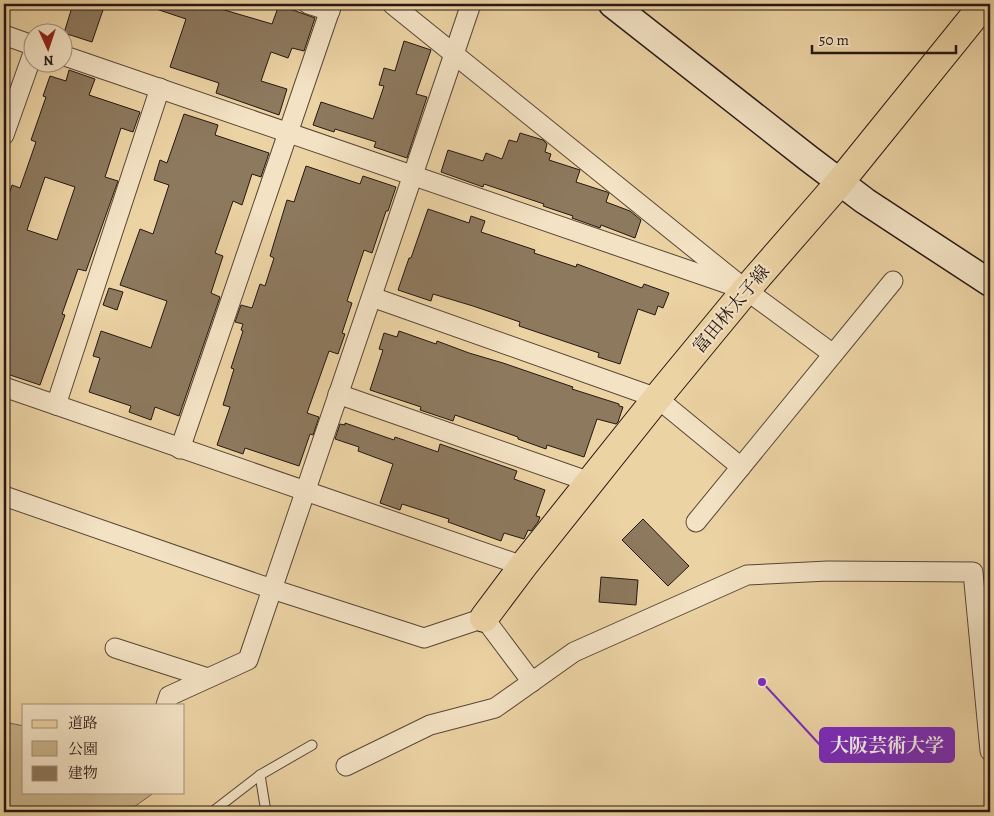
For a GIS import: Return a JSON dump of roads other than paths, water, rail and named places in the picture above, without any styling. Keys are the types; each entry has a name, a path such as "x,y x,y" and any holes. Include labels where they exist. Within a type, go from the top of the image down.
{"main road":[{"name":"富田林太子線","path":"484,618 657,398 746,290 840,182 984,4"}],"street":[{"path":"180,449 331,7 308,4"},
{"path":"392,4 746,290 833,354"},
{"path":"166,704 169,696 248,660 471,4"},
{"path":"612,4 865,201 990,282"},
{"path":"4,35 22,41"},
{"path":"72,58 746,290"},
{"path":"4,136 26,72"},
{"path":"56,405 160,88"},
{"path":"696,522 893,281"},
{"path":"372,297 657,398 741,467"},
{"path":"4,387 523,566"},
{"path":"338,394 590,482"},
{"path":"4,496 272,589 424,638 484,618 532,682"},
{"path":"346,766 430,726 495,708 574,652 747,575 828,571 973,572 990,751"},
{"path":"115,648 208,678"}],"lane":[{"path":"212,812 260,775 312,745"},
{"path":"260,775 266,812"}],"place":[{"name":"大阪芸術大学","path":"762,682"}]}
